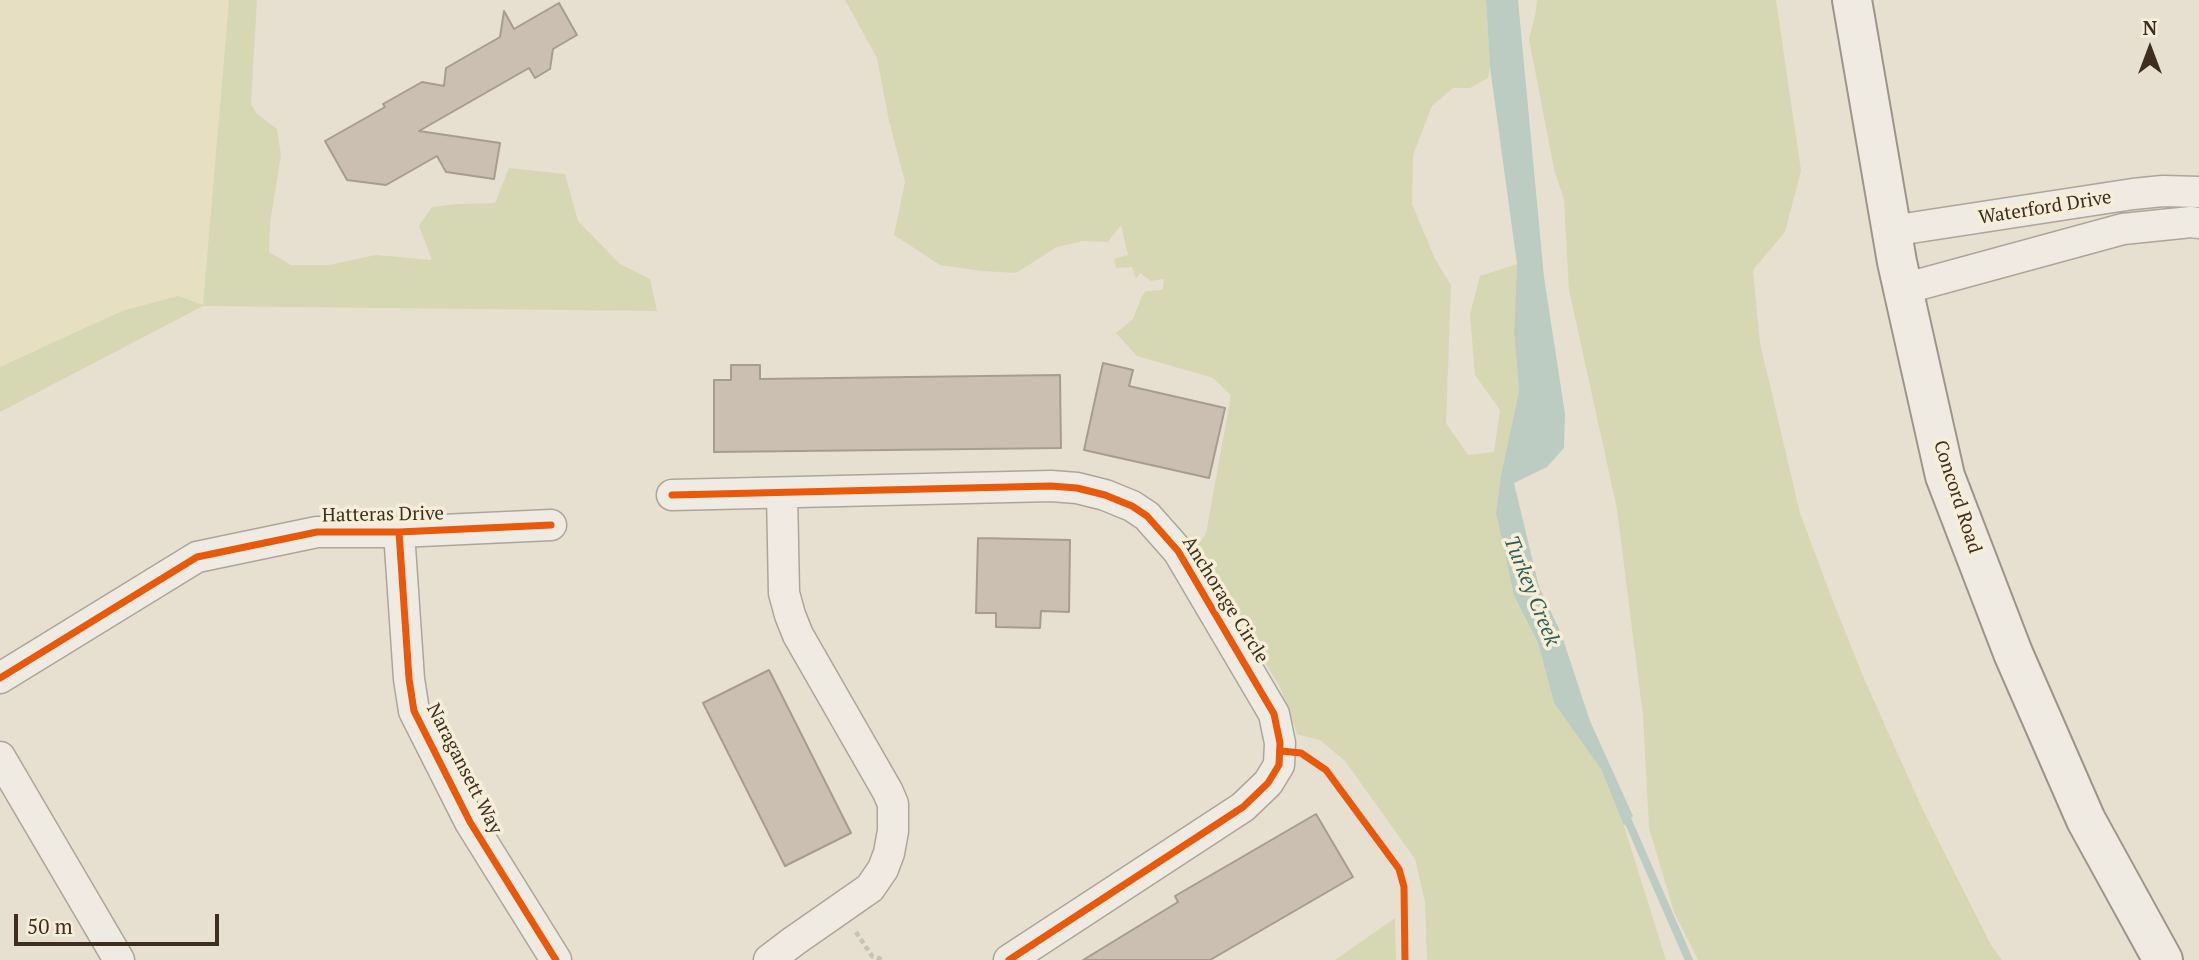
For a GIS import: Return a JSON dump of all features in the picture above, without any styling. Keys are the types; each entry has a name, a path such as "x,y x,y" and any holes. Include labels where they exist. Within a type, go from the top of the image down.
{"main road":[{"name":"Concord Road","path":"1853,0 1891,231 1945,475 2013,653 2086,820 2162,960"}],"street":[{"name":"Waterford Drive","path":"1891,231 2133,194 2199,192"},
{"name":"Waterford Drive","path":"1903,289 2123,229 2199,223"},
{"name":"Anchorage Circle","path":"672,495 1051,486 1077,488 1132,506 1147,516 1178,551 1274,714 1280,743 1279,765 1268,783 1243,807 1009,960"},
{"path":"769,960 800,950 870,888 890,853 893,831 893,804 888,792 798,635 790,615 784,593 782,493"},
{"name":"Hatteras Drive","path":"0,678 197,557 317,532 399,532 551,525"},
{"name":"Naragansett Way","path":"399,532 409,679 414,711 470,822 556,960"},
{"path":"0,757 119,960"}],"shaded area":[{"path":"0,0 229,0 203,306 122,311 0,367"}],"green space":[{"path":"229,0 257,0 251,104 256,113 277,129 281,155 270,223 269,252 291,265 329,265 376,255 432,260 419,226 432,207 495,203 509,168 565,174 578,221 620,264 650,279 657,311 203,306 0,412 0,367 122,311 178,296 203,305"},
{"path":"845,0 1486,0 1490,67 1488,78 1470,88 1453,88 1432,106 1413,155 1412,204 1435,259 1451,285 1446,423 1468,455 1494,452 1500,410 1475,375 1470,314 1480,276 1517,264 1514,331 1519,391 1501,475 1496,513 1514,596 1538,643 1554,703 1601,769 1624,826 1666,960 1427,960 1425,902 1415,859 1345,761 1320,740 1297,734 1280,687 1195,548 1206,534 1231,395 1213,378 1137,356 1116,333 1133,319 1146,291 1163,290 1164,279 1151,281 1140,273 1136,279 1132,267 1116,268 1114,259 1128,255 1121,225 1108,242 1083,241 1057,247 1016,273 940,265 894,235 905,182 889,121 877,58"},
{"path":"1537,0 1776,0 1801,171 1785,232 1753,270 1760,343 1800,513 1863,676 1921,806 1991,945 2002,960 1698,960 1674,912 1649,828 1643,716 1617,509 1569,290 1564,200 1554,169 1529,39"},
{"path":"1395,918 1396,960 1335,960"}],"water":[{"path":"1486,0 1518,0 1544,277 1565,414 1564,448 1547,467 1514,483 1539,587 1561,633 1590,721 1633,816 1624,826 1601,769 1554,703 1538,643 1514,596 1496,513 1501,475 1519,391 1514,331 1517,264 1490,67"}],"building":[{"path":"559,3 577,35 553,49 550,69 535,78 529,68 419,131 500,143 494,179 446,172 437,156 386,185 347,180 325,141 385,107 383,104 422,82 444,86 446,68 500,37 504,11 514,29"},
{"path":"1103,363 1133,370 1129,386 1225,408 1209,478 1084,450"},
{"path":"731,365 760,365 760,379 1060,375 1061,448 714,452 714,380 731,380"},
{"path":"978,538 1070,540 1069,612 1041,611 1040,628 996,627 996,613 976,613"},
{"path":"769,670 851,833 785,866 703,703"},
{"path":"1316,814 1353,877 1210,960 1083,960 1178,902 1175,896"}],"waterway":[{"name":"Turkey Creek","path":"1625,814 1689,960"}],"cycle path":[{"path":"672,495 1051,486 1077,488 1132,506 1147,516 1178,551 1274,714 1280,743 1279,765 1268,783 1243,807 1009,960"},
{"path":"0,678 197,557 317,532 399,532 551,525"},
{"path":"399,532 409,679 414,711 470,822 556,960"},
{"path":"1281,751 1301,753 1326,770 1399,869 1404,887 1405,960"}]}
